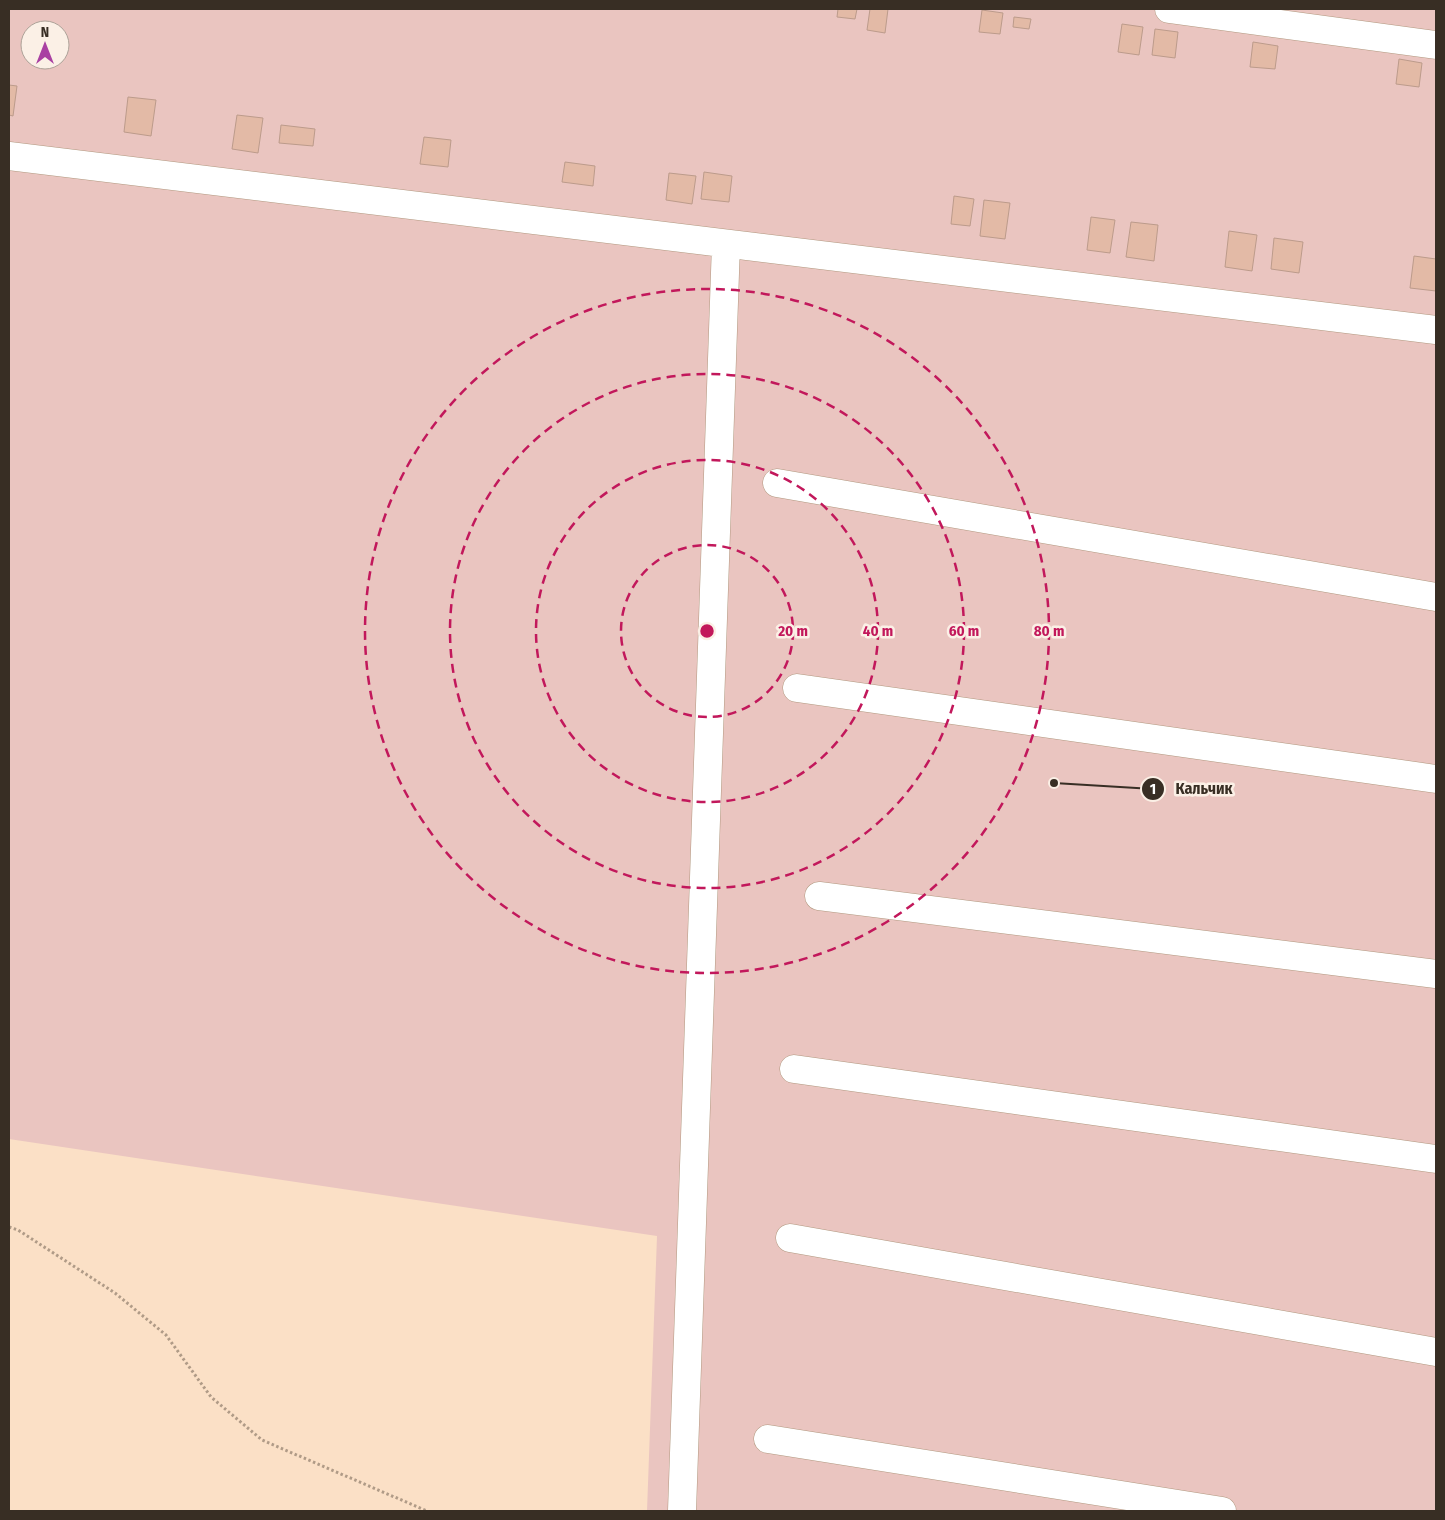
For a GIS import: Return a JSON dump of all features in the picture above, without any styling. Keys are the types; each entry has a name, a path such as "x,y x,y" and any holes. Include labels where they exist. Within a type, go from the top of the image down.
{"lane":[{"path":"1169,9 1436,45"},
{"path":"9,156 1436,330"},
{"path":"682,1511 726,244"},
{"path":"778,483 1436,597"},
{"path":"797,688 1436,779"},
{"path":"819,896 1436,974"},
{"path":"794,1069 1436,1159"},
{"path":"790,1238 1436,1352"},
{"path":"768,1439 1222,1511"}],"path":[{"path":"9,1228 18,1230 115,1293 166,1335 211,1396 262,1440 427,1511"}],"shaded area":[{"path":"9,9 1436,9 1436,1511 647,1511 657,1236 9,1139"}],"building":[{"path":"838,9 857,9 855,19 837,17"},
{"path":"870,9 888,9 885,33 867,30"},
{"path":"982,10 1003,13 1000,34 979,32"},
{"path":"1014,17 1031,19 1029,29 1013,27"},
{"path":"1122,24 1143,27 1139,55 1118,52"},
{"path":"1155,29 1178,32 1175,58 1152,55"},
{"path":"1253,42 1278,46 1275,69 1250,67"},
{"path":"1399,59 1422,63 1419,87 1396,84"},
{"path":"9,85 17,86 13,116 9,115"},
{"path":"128,97 156,100 151,136 124,132"},
{"path":"237,115 263,118 258,153 232,149"},
{"path":"281,125 315,129 313,146 279,143"},
{"path":"424,137 451,140 448,167 420,164"},
{"path":"565,162 595,166 593,186 562,182"},
{"path":"704,172 732,176 729,202 701,199"},
{"path":"669,173 696,176 692,204 666,200"},
{"path":"954,196 974,199 970,226 951,224"},
{"path":"984,200 1010,203 1005,239 980,236"},
{"path":"1091,217 1115,220 1110,253 1087,250"},
{"path":"1131,222 1158,225 1154,261 1126,257"},
{"path":"1229,231 1257,235 1252,271 1225,267"},
{"path":"1274,238 1303,242 1299,273 1271,269"},
{"path":"1414,256 1436,259 1436,291 1410,288"}],"place":[{"name":"Кальчик","path":"1054,783"}]}
